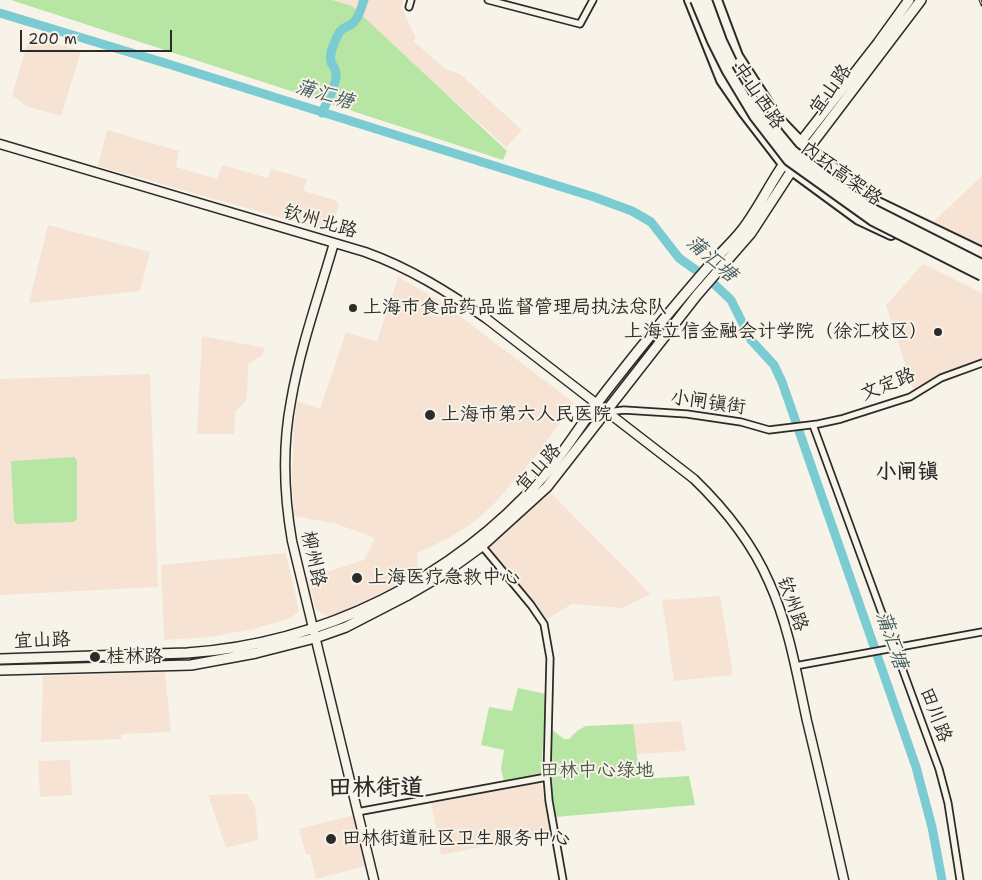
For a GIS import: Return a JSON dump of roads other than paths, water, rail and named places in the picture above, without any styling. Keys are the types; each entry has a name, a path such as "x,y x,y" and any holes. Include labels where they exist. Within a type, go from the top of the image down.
{"main road":[{"name":"中山西路","path":"690,0 722,80 744,112 788,166 859,219 982,276"},
{"name":"内环高架路","path":"696,0 728,71 755,116 789,160 873,220 982,276"},
{"name":"内环高架路","path":"706,0 721,41 734,67 760,111 792,152 871,209 982,265"},
{"name":"中山西路","path":"716,0 737,56 777,118 804,145 878,203 982,253"},
{"name":"宜山路","path":"0,670 191,665 256,653 314,634 368,607 456,556 537,484 566,449 596,404 688,289 742,230 909,0"},
{"name":"宜山路","path":"804,145 865,72 921,0"},
{"name":"宜山路","path":"0,659 212,651 346,628 442,575 482,546 547,487 696,295 751,233 788,166"}],"street":[{"path":"409,7 411,0"},
{"path":"488,0 580,24 593,0"},
{"name":"钦州北路","path":"0,144 365,252 393,263 438,286 486,319 596,404"},
{"name":"柳州路","path":"334,244 296,375 290,403 286,447 285,492 288,522 374,880"},
{"name":"文定路","path":"803,426 841,419 901,400 918,393 942,378 982,363"},
{"name":"钦州路","path":"596,404 694,479 715,500 738,528 759,562 769,582 785,628 844,880"},
{"name":"小闸镇街","path":"607,412 624,410 678,413 742,422 769,430 803,426"},
{"name":"田川路","path":"813,425 945,786 960,880"},
{"path":"482,546 531,605 544,624 550,658 547,777 549,801 563,880"},
{"path":"795,666 982,632"},
{"path":"357,812 547,777"}],"waterway":[{"path":"322,113 336,80 336,72 331,62 333,47 340,31 356,20 364,0"},
{"name":"蒲汇塘","path":"0,13 594,197 632,211 651,222 679,258 711,281 731,300 751,340 774,365 782,382 916,767 932,827 942,880"}],"railway":[{"path":"980,0 982,5"}],"place":[{"name":"上海市食品药品监督管理局执法总队","path":"353,308"},
{"name":"上海立信金融会计学院（徐汇校区）","path":"938,332"},
{"name":"上海市第六人民医院","path":"430,415"},
{"name":"上海医疗急救中心","path":"357,578"},
{"name":"桂林路","path":"95,657"},
{"name":"田林街道社区卫生服务中心","path":"331,839"}],"district":[{"name":"小闸镇","path":"907,473"},
{"name":"田林街道","path":"376,789"}],"park label":[{"name":"田林中心绿地","path":"597,771"}]}
